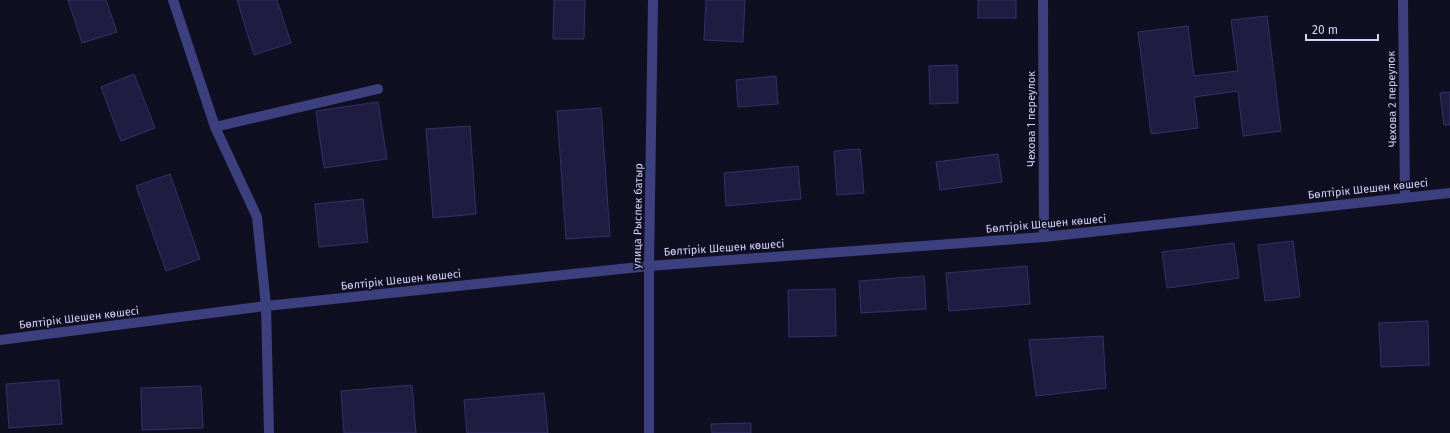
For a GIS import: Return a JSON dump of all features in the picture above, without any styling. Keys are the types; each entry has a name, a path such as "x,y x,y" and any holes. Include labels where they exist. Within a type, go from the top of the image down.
{"street":[{"path":"173,0 215,126 257,216 266,306 269,433"},
{"name":"улица Рыспек батыр","path":"649,433 649,266 653,0"},
{"name":"Чехова 1 переулок","path":"1043,0 1044,237"},
{"name":"Чехова 2 переулок","path":"1403,0 1405,197"},
{"path":"215,126 378,89"},
{"name":"Бөлтірік Шешен көшесі","path":"0,340 266,306 649,266 1044,237 1450,193"}],"building":[{"path":"68,0 106,0 117,32 82,43"},
{"path":"237,0 277,0 291,43 254,55"},
{"path":"554,0 585,0 584,39 553,39"},
{"path":"706,0 745,0 743,42 704,40"},
{"path":"978,0 1016,0 1016,18 978,18"},
{"path":"1267,16 1281,131 1243,136 1238,91 1194,97 1198,128 1151,134 1138,32 1188,26 1194,76 1238,71 1231,20"},
{"path":"957,65 958,103 930,104 929,66"},
{"path":"134,74 155,128 121,141 101,87"},
{"path":"776,76 778,104 738,107 736,80"},
{"path":"1450,92 1450,125 1444,125 1440,93"},
{"path":"378,102 387,159 324,168 316,111"},
{"path":"601,108 610,236 566,239 557,111"},
{"path":"470,126 476,214 433,218 426,129"},
{"path":"860,149 864,193 837,195 834,151"},
{"path":"998,154 1002,182 940,190 936,162"},
{"path":"798,166 801,199 726,206 724,173"},
{"path":"170,174 200,259 166,271 136,186"},
{"path":"363,199 368,242 319,247 315,204"},
{"path":"1293,241 1300,297 1265,301 1258,245"},
{"path":"1234,243 1239,278 1167,288 1162,252"},
{"path":"1027,266 1030,304 949,311 946,273"},
{"path":"924,276 926,309 861,313 859,281"},
{"path":"835,289 836,336 789,337 788,290"},
{"path":"1428,321 1429,365 1381,367 1379,323"},
{"path":"1103,336 1106,388 1036,396 1029,340"},
{"path":"59,380 62,424 9,428 6,384"},
{"path":"412,385 416,433 344,433 341,391"},
{"path":"201,386 203,428 142,430 141,388"},
{"path":"544,393 548,433 467,433 464,400"},
{"path":"751,423 751,433 712,433 711,424"}]}
